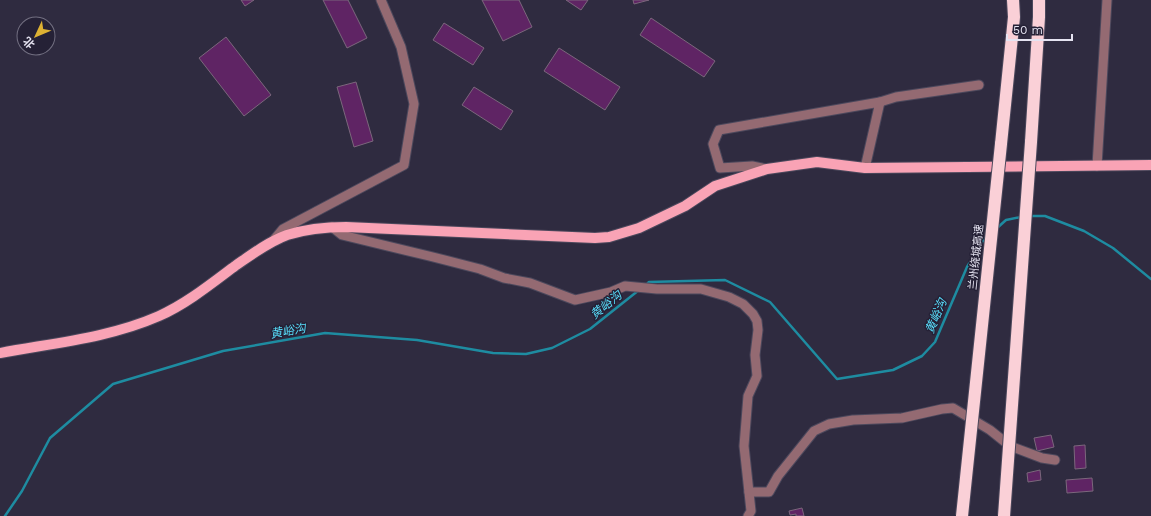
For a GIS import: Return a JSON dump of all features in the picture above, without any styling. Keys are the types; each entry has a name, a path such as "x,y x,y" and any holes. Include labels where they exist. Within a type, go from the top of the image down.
{"highway":[{"name":"兰州绕城高速","path":"962,516 1014,17 1013,0"},
{"path":"1004,516 1031,142 1039,0"}],"main road":[{"path":"0,353 101,335 135,326 176,307 248,257 272,243 285,236 300,232 332,227 576,238 609,237 639,228 685,206 715,186 767,169 817,162 865,168 1151,165"}],"street":[{"path":"272,243 283,229 404,165 414,104 401,47 381,0"},
{"path":"1097,166 1107,0"},
{"path":"767,169 752,166 720,168 713,144 719,130 880,102 896,97 979,85"},
{"path":"865,168 880,102"},
{"path":"332,227 342,235 480,269 504,278 530,282 575,300 611,292 625,286 657,289 702,289 729,297 743,304 753,314 757,322 758,330 755,355 757,376 748,396 744,446 751,511 748,516"},
{"path":"749,492 769,492 778,476 814,431 829,424 853,420 902,418 942,409 953,408 990,430 1010,446 1042,458 1055,460"}],"building":[{"path":"241,0 254,0 245,6"},
{"path":"323,0 348,0 367,38 347,48"},
{"path":"482,0 519,0 532,27 503,41"},
{"path":"566,0 588,0 581,10"},
{"path":"633,0 649,0 634,4"},
{"path":"651,18 715,61 704,77 640,35"},
{"path":"444,23 484,48 473,65 433,40"},
{"path":"226,37 271,95 244,116 199,58"},
{"path":"559,48 620,87 605,110 544,71"},
{"path":"356,82 373,141 354,147 337,87"},
{"path":"474,87 513,111 501,130 462,105"},
{"path":"1051,435 1054,447 1037,451 1034,438"},
{"path":"1085,445 1086,468 1075,469 1074,446"},
{"path":"1040,470 1041,480 1028,482 1027,473"},
{"path":"1092,478 1093,491 1067,493 1066,480"},
{"path":"802,508 804,516 796,516 796,514 790,515 789,511"}],"waterway":[{"name":"黄峪沟","path":"1028,216 1045,216 1084,231 1113,248 1151,279"},
{"name":"黄峪沟","path":"996,229 1006,220 1021,217"},
{"name":"黄峪沟","path":"646,285 649,282 725,280 770,302 837,379 893,370 922,356 935,342 967,267 984,239 988,236"},
{"name":"黄峪沟","path":"5,516 22,491 50,438 113,384 223,351 325,333 417,340 493,353 526,354 552,348 590,329 639,290"}]}
